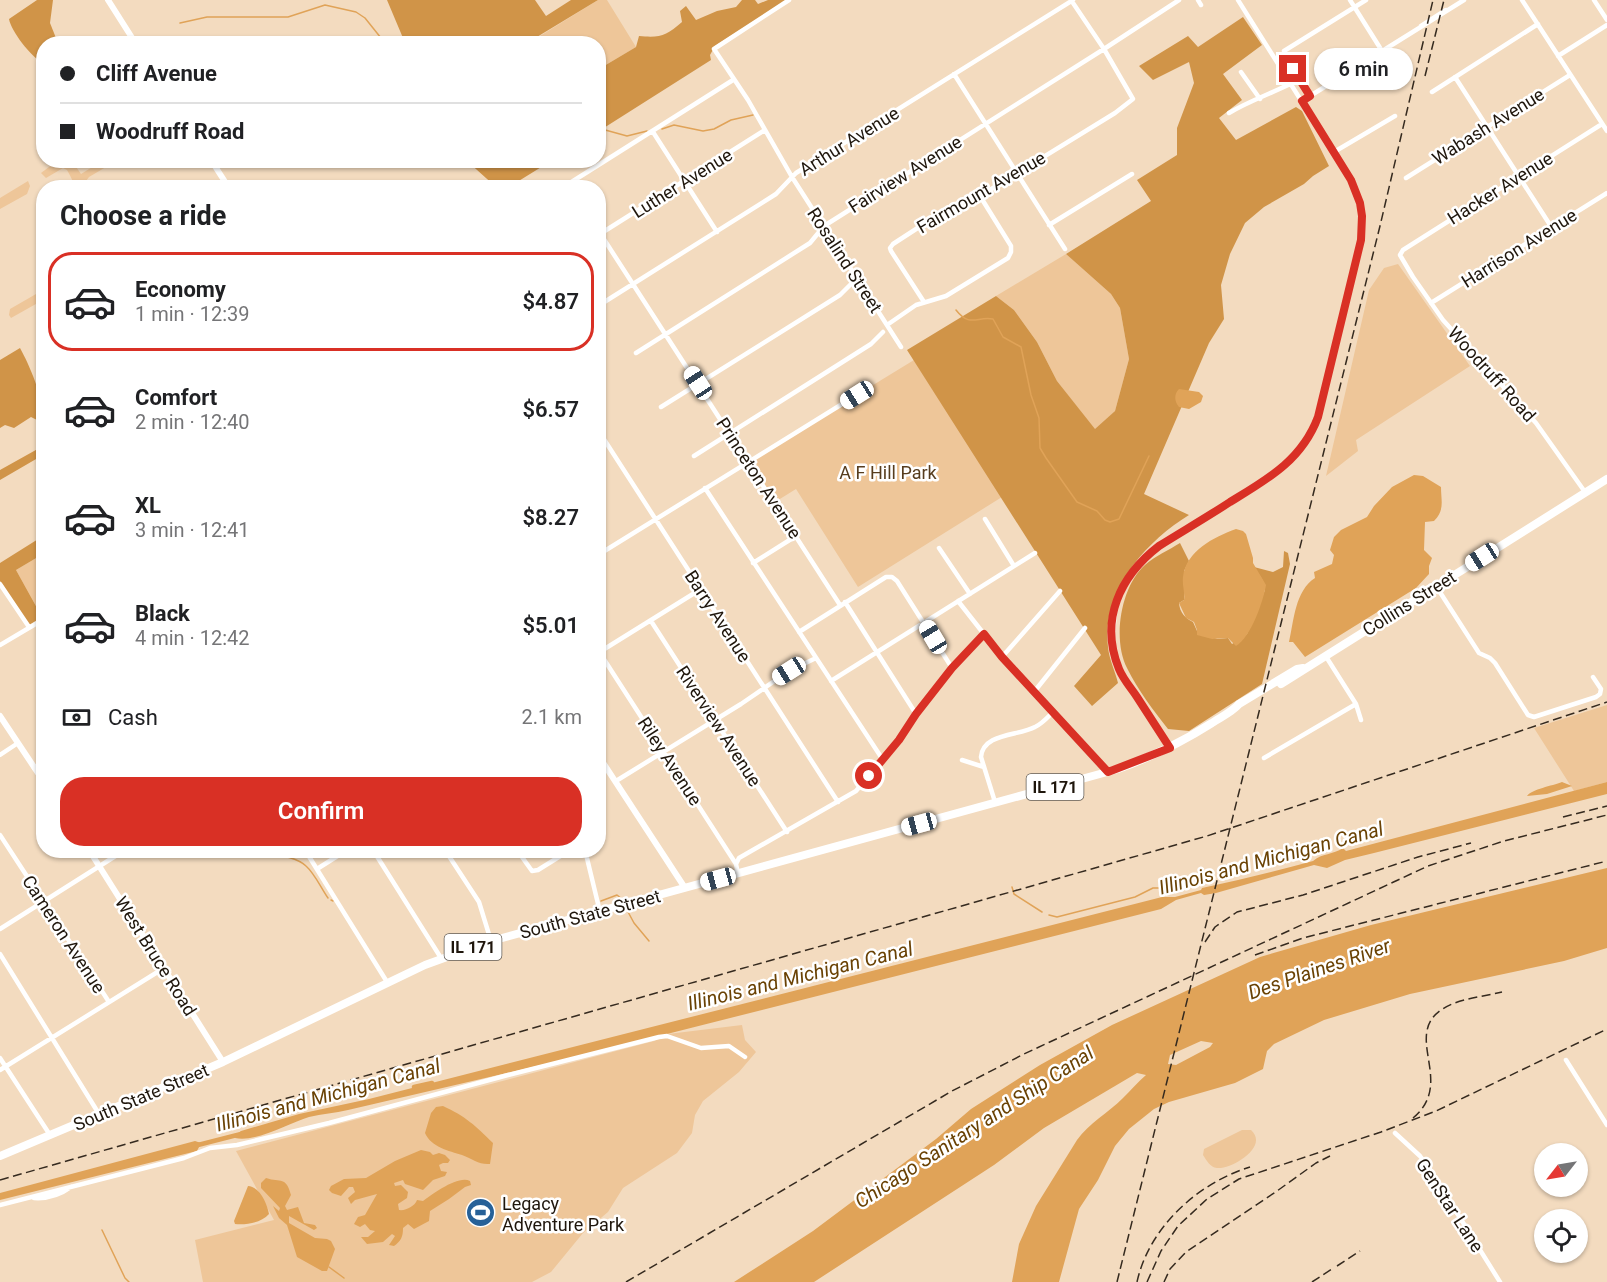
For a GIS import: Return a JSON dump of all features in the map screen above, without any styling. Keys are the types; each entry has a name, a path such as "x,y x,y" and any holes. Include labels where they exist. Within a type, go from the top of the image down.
{"main road":[{"name":"Collins Street","path":"1170,748 1299,673 1303,668 1607,479"},
{"name":"South State Street","path":"0,1156 223,1062 441,958 491,942 1108,772 1170,748"}],"street":[{"path":"108,0 131,36"},
{"name":"Rosalind Street","path":"789,0 714,49 792,177 901,347"},
{"path":"1072,0 1104,49"},
{"name":"Arthur Avenue","path":"606,301 776,195 792,177 1072,0"},
{"name":"Fairview Avenue","path":"636,353 810,243 824,226 1179,0"},
{"path":"1170,748 1120,670 1113,647 1116,604 1130,574 1142,559 1159,546 1273,476 1296,455 1313,430 1357,262 1362,233 1360,203 1351,180 1238,0"},
{"path":"1350,0 1382,51"},
{"path":"1310,96 1284,51 1366,0"},
{"path":"1302,101 1419,28 1424,22 1464,0"},
{"path":"1522,0 1607,131"},
{"path":"1558,56 1607,22 1594,0"},
{"path":"1432,92 1538,24"},
{"name":"Fairmount Avenue","path":"924,302 890,248 954,205 980,196 1115,113 1133,99 1104,49"},
{"path":"1241,72 1260,99"},
{"path":"954,74 1065,249"},
{"name":"Wabash Avenue","path":"1406,178 1570,75"},
{"path":"1455,77 1552,228"},
{"path":"606,163 734,80"},
{"path":"1229,113 1247,101 1260,99 1290,84"},
{"path":"1334,152 1395,116"},
{"name":"Hacker Avenue","path":"1400,255 1403,250 1602,124"},
{"name":"Luther Avenue","path":"606,229 765,130"},
{"path":"653,132 717,232"},
{"path":"579,180 598,168"},
{"path":"1049,225 1132,174"},
{"name":"Harrison Avenue","path":"1431,303 1607,193"},
{"path":"887,325 916,305 946,296 1008,258 1011,246 980,196"},
{"name":"Princeton Avenue","path":"606,244 796,536 877,652 916,714"},
{"name":"Woodruff Road","path":"1400,255 1443,320 1536,423 1586,493"},
{"path":"661,407 840,295 852,283"},
{"path":"694,456 871,344 883,332"},
{"path":"606,550 868,388"},
{"name":"Barry Avenue","path":"606,442 838,802"},
{"path":"705,488 883,760"},
{"path":"985,519 1014,566"},
{"path":"753,563 796,536"},
{"path":"939,549 970,594"},
{"path":"831,681 1035,553"},
{"path":"799,632 886,577 892,577 897,581 952,668"},
{"path":"0,584 29,627"},
{"path":"1436,586 1479,653 1495,663 1527,715 1534,717 1596,697 1600,694 1601,689 1593,677"},
{"path":"606,648 701,589"},
{"path":"1002,657 1060,591"},
{"path":"958,601 1002,657 1108,772"},
{"name":"Riverview Avenue","path":"651,621 787,832"},
{"path":"0,645 36,623"},
{"path":"1034,692 1085,628"},
{"path":"736,864 739,858 856,791 899,740 952,668 984,634"},
{"path":"1325,655 1356,704 1361,720"},
{"path":"616,781 789,671 816,658"},
{"name":"Riley Avenue","path":"606,663 736,864 738,874"},
{"path":"1264,758 1356,704"},
{"path":"995,803 981,757 982,749 988,742 1035,727 1053,712"},
{"path":"0,716 36,771"},
{"path":"0,754 18,743"},
{"path":"962,760 984,767"},
{"path":"606,766 685,888"},
{"name":"Cameron Avenue","path":"0,835 109,1002"},
{"name":"West Bruce Road","path":"94,858 223,1062"},
{"path":"0,929 113,858"},
{"path":"310,858 387,982"},
{"path":"317,869 334,858"},
{"path":"378,858 441,958"},
{"path":"450,858 478,902 491,942"},
{"path":"523,858 532,871 538,870 557,858"},
{"path":"587,858 600,912"},
{"path":"0,954 99,1114"},
{"path":"0,1070 164,968"},
{"path":"0,1205 62,1194 71,1186 184,1158 210,1148 237,1145 329,1123 659,1037 667,1036 701,1048 729,1046 745,1057"},
{"path":"0,1058 50,1135"},
{"path":"1566,1060 1607,1125"},
{"name":"GenStar Lane","path":"1395,1133 1420,1156 1429,1168 1500,1282"}],"green space":[{"path":"598,0 607,0 636,47 606,65 606,36 540,36"},
{"path":"48,168 63,168 46,178 41,173"},
{"path":"63,168 77,168 81,174 91,168 104,168 87,180 73,180 67,170"},
{"path":"28,181 30,186 27,194 0,209 0,198"},
{"path":"1066,254 1111,294 1120,308 1129,359 1115,411 1095,430 1057,381 1037,342 1014,310 996,296"},
{"path":"1398,264 1470,366 1356,440 1358,451 1326,476 1369,290 1384,268"},
{"path":"36,294 36,304 11,318 10,309"},
{"name":"A F Hill Park","path":"914,360 1002,497 858,587 796,489 775,502 749,461"},
{"path":"36,558 36,606 16,570"},
{"path":"1607,705 1607,782 1574,791 1534,728"},
{"name":"Legacy Adventure Park","path":"742,1025 745,1040 756,1052 739,1072 703,1101 695,1115 692,1133 677,1153 623,1188 608,1212 583,1233 551,1272 532,1282 203,1282 195,1240 274,1220 236,1151 654,1041 668,1034"},
{"path":"1242,1130 1251,1130 1256,1137 1252,1150 1238,1161 1223,1168 1211,1165 1203,1155 1204,1149"}],"shaded area":[{"path":"37,0 53,0 50,23 55,36 36,36 36,58 13,30 9,19"},
{"path":"387,0 535,0 546,16 571,0 598,0 539,36 402,36"},
{"path":"742,0 755,0 758,4 768,0 787,0 715,46 710,55 711,60 606,127 606,65 636,47 639,36 662,35 682,22 680,11 686,6 696,20 717,11 736,7"},
{"path":"1243,17 1262,45 1223,74 1242,100 1219,118 1236,140 1296,107 1302,111 1329,166 1304,184 1264,207 1245,223 1230,254 1221,285 1224,319 1209,343 1144,494 1189,515 1157,539 1142,554 1129,570 1119,588 1108,627 1109,652 1118,683 1092,706 1074,686 1101,655 907,350 996,296 1014,310 1037,342 1057,381 1095,429 1115,411 1129,359 1120,308 1111,294 1066,254 1151,201 1137,180 1177,155 1177,128 1194,83 1189,62 1153,80 1139,66 1188,36 1198,47"},
{"path":"475,168 540,168 520,180 488,180"},
{"path":"20,348 36,384 36,420 31,417 14,428 5,425 0,428 0,360"},
{"path":"36,450 36,459 0,480 0,470"},
{"path":"36,540 36,558 16,570 36,606 36,621 29,625 0,581 0,563"},
{"path":"1180,543 1189,561 1184,571 1184,600 1179,603 1182,612 1193,622 1197,631 1217,639 1228,638 1232,644 1247,634 1265,590 1262,579 1254,567 1273,572 1283,567 1284,551 1288,553 1290,564 1262,684 1189,731 1168,729 1162,722 1131,676 1122,656 1120,643 1121,613 1130,586 1137,574 1149,562"}],"water":[{"path":"1179,389 1199,392 1203,396 1201,402 1189,409 1179,407 1175,398"},
{"path":"1414,475 1423,476 1441,487 1440,513 1434,521 1425,522 1424,550 1432,558 1429,574 1416,588 1305,657 1293,642 1289,642 1294,616 1303,590 1315,578 1314,572 1332,564 1334,555 1330,550 1334,537 1341,530 1367,517 1392,487"},
{"path":"1236,529 1246,534 1253,563 1266,585 1251,627 1247,635 1236,646 1228,638 1212,639 1197,635 1194,622 1186,618 1179,603 1184,600 1185,568 1195,552 1210,541"},
{"path":"1562,782 1572,786 1547,794 1527,796 1538,790"},
{"path":"1607,782 1607,794 1345,860 1327,868 1314,865 1216,893 1204,895 1201,893 1176,900 1161,909 584,1055 309,1117 252,1138 235,1138 241,1131 299,1114 369,1099 1162,897 1175,897 1202,888 1313,861 1343,848 1346,851"},
{"path":"1607,868 1607,948 1564,961 1410,994 1324,1020 1274,1044 1267,1051 1263,1069 1235,1083 1169,1102 1154,1109 1129,1129 1115,1146 1098,1180 1079,1209 1059,1282 1012,1282 1019,1244 1036,1206 1077,1140 1087,1128 1146,1075 1137,1073 1044,1128 994,1165 814,1282 734,1282 813,1231 936,1139 971,1109 1040,1065 1112,1025 1260,957 1371,925","holes":["1201,1041 1213,1043 1210,1047 1176,1065 1168,1064 1170,1055"]},
{"path":"443,1106 470,1122 493,1143 490,1164 479,1163 431,1142 425,1133 431,1113 436,1107"},
{"name":"Illinois and Michigan Canal","path":"195,1141 201,1143 197,1151 0,1200 0,1193"},
{"path":"421,1150 433,1155 439,1153 445,1155 450,1160 448,1163 439,1165 441,1171 447,1172 445,1176 433,1180 423,1190 405,1184 403,1180 394,1183 395,1186 401,1185 408,1192 407,1198 398,1204 399,1210 410,1208 417,1200 423,1201 452,1183 465,1180 470,1181 471,1185 430,1211 429,1221 414,1229 408,1224 403,1228 401,1238 394,1246 389,1245 395,1236 392,1234 383,1242 367,1244 361,1237 368,1237 375,1231 370,1230 365,1224 360,1227 354,1224 358,1217 365,1215 377,1194 355,1200 351,1204 348,1198 355,1192 353,1187 349,1187 341,1196 329,1190 331,1186 344,1179 366,1178 395,1161"},
{"path":"266,1178 285,1183 291,1195 285,1206 287,1210 298,1207 304,1223 315,1225 317,1228 314,1230 289,1216 289,1223 315,1238 331,1241 335,1249 327,1271 322,1271 297,1257 287,1225 279,1218 273,1206 279,1211 280,1208 261,1188 261,1183"},
{"path":"248,1186 259,1192 269,1214 253,1223 235,1224 234,1221"}],"waterway":[{"path":"180,23 207,17 288,17 325,5 356,12 365,18 379,36"},
{"path":"662,129 674,125 703,131 714,129 731,120 753,115"},
{"path":"606,130 627,136 647,131"},
{"path":"956,310 965,319 993,319 1003,337 1021,347 1031,395 1039,418 1040,448 1077,502 1097,511 1105,520 1110,522 1119,519 1149,456"},
{"path":"292,858 306,866 328,898"},
{"path":"1012,887 1014,894 1042,912"},
{"path":"1049,915 1057,917 1135,897 1153,888 1165,888"},
{"path":"601,901 617,895 622,899"},
{"path":"627,910 634,923 649,941"},
{"name":"Illinois and Michigan Canal","path":"414,1087 432,1083"},
{"name":"Illinois and Michigan Canal","path":"194,1146 241,1134"},
{"path":"102,1230 129,1282"},
{"path":"329,1267 344,1278"}],"railway":[{"path":"1117,1282 1380,226 1433,0"},
{"path":"1425,76 1444,0"},
{"path":"0,1180 1207,836 1607,702"},
{"path":"1563,817 1607,806"},
{"path":"626,1282 952,1091 1024,1054 1428,866 1504,841 1607,815"},
{"path":"1205,942 1215,927 1237,912 1303,895 1418,857 1471,843"},
{"path":"1255,955 1303,938 1607,861"},
{"path":"1413,1118 1426,1103 1430,1088 1426,1041 1428,1027 1436,1015 1452,1004 1502,992"},
{"path":"1147,1282 1161,1251 1178,1226 1207,1199 1239,1179 1381,1132 1436,1111 1607,1029"},
{"path":"1164,1282 1170,1269 1186,1252 1316,1163 1330,1156"},
{"path":"1137,1282 1152,1243 1178,1210 1212,1184 1250,1167"},
{"path":"1337,1266 1360,1251"},
{"path":"1312,1282 1332,1269"}],"place":[{"name":"Legacy Adventure Park","path":"481,1213"}],"route":[{"path":"869,776 899,740 952,668 984,634 1002,657 1108,772 1170,748 1120,670 1113,647 1114,617 1122,587 1142,559 1159,546 1273,476 1292,460 1307,441 1318,417 1359,254 1362,216 1356,190 1302,101 1310,96 1293,69"}],"water label":[{"name":"Des Plaines River","path":"1319,969"},
{"name":"Chicago Sanitary and Ship Canal","path":"974,1127"}]}
